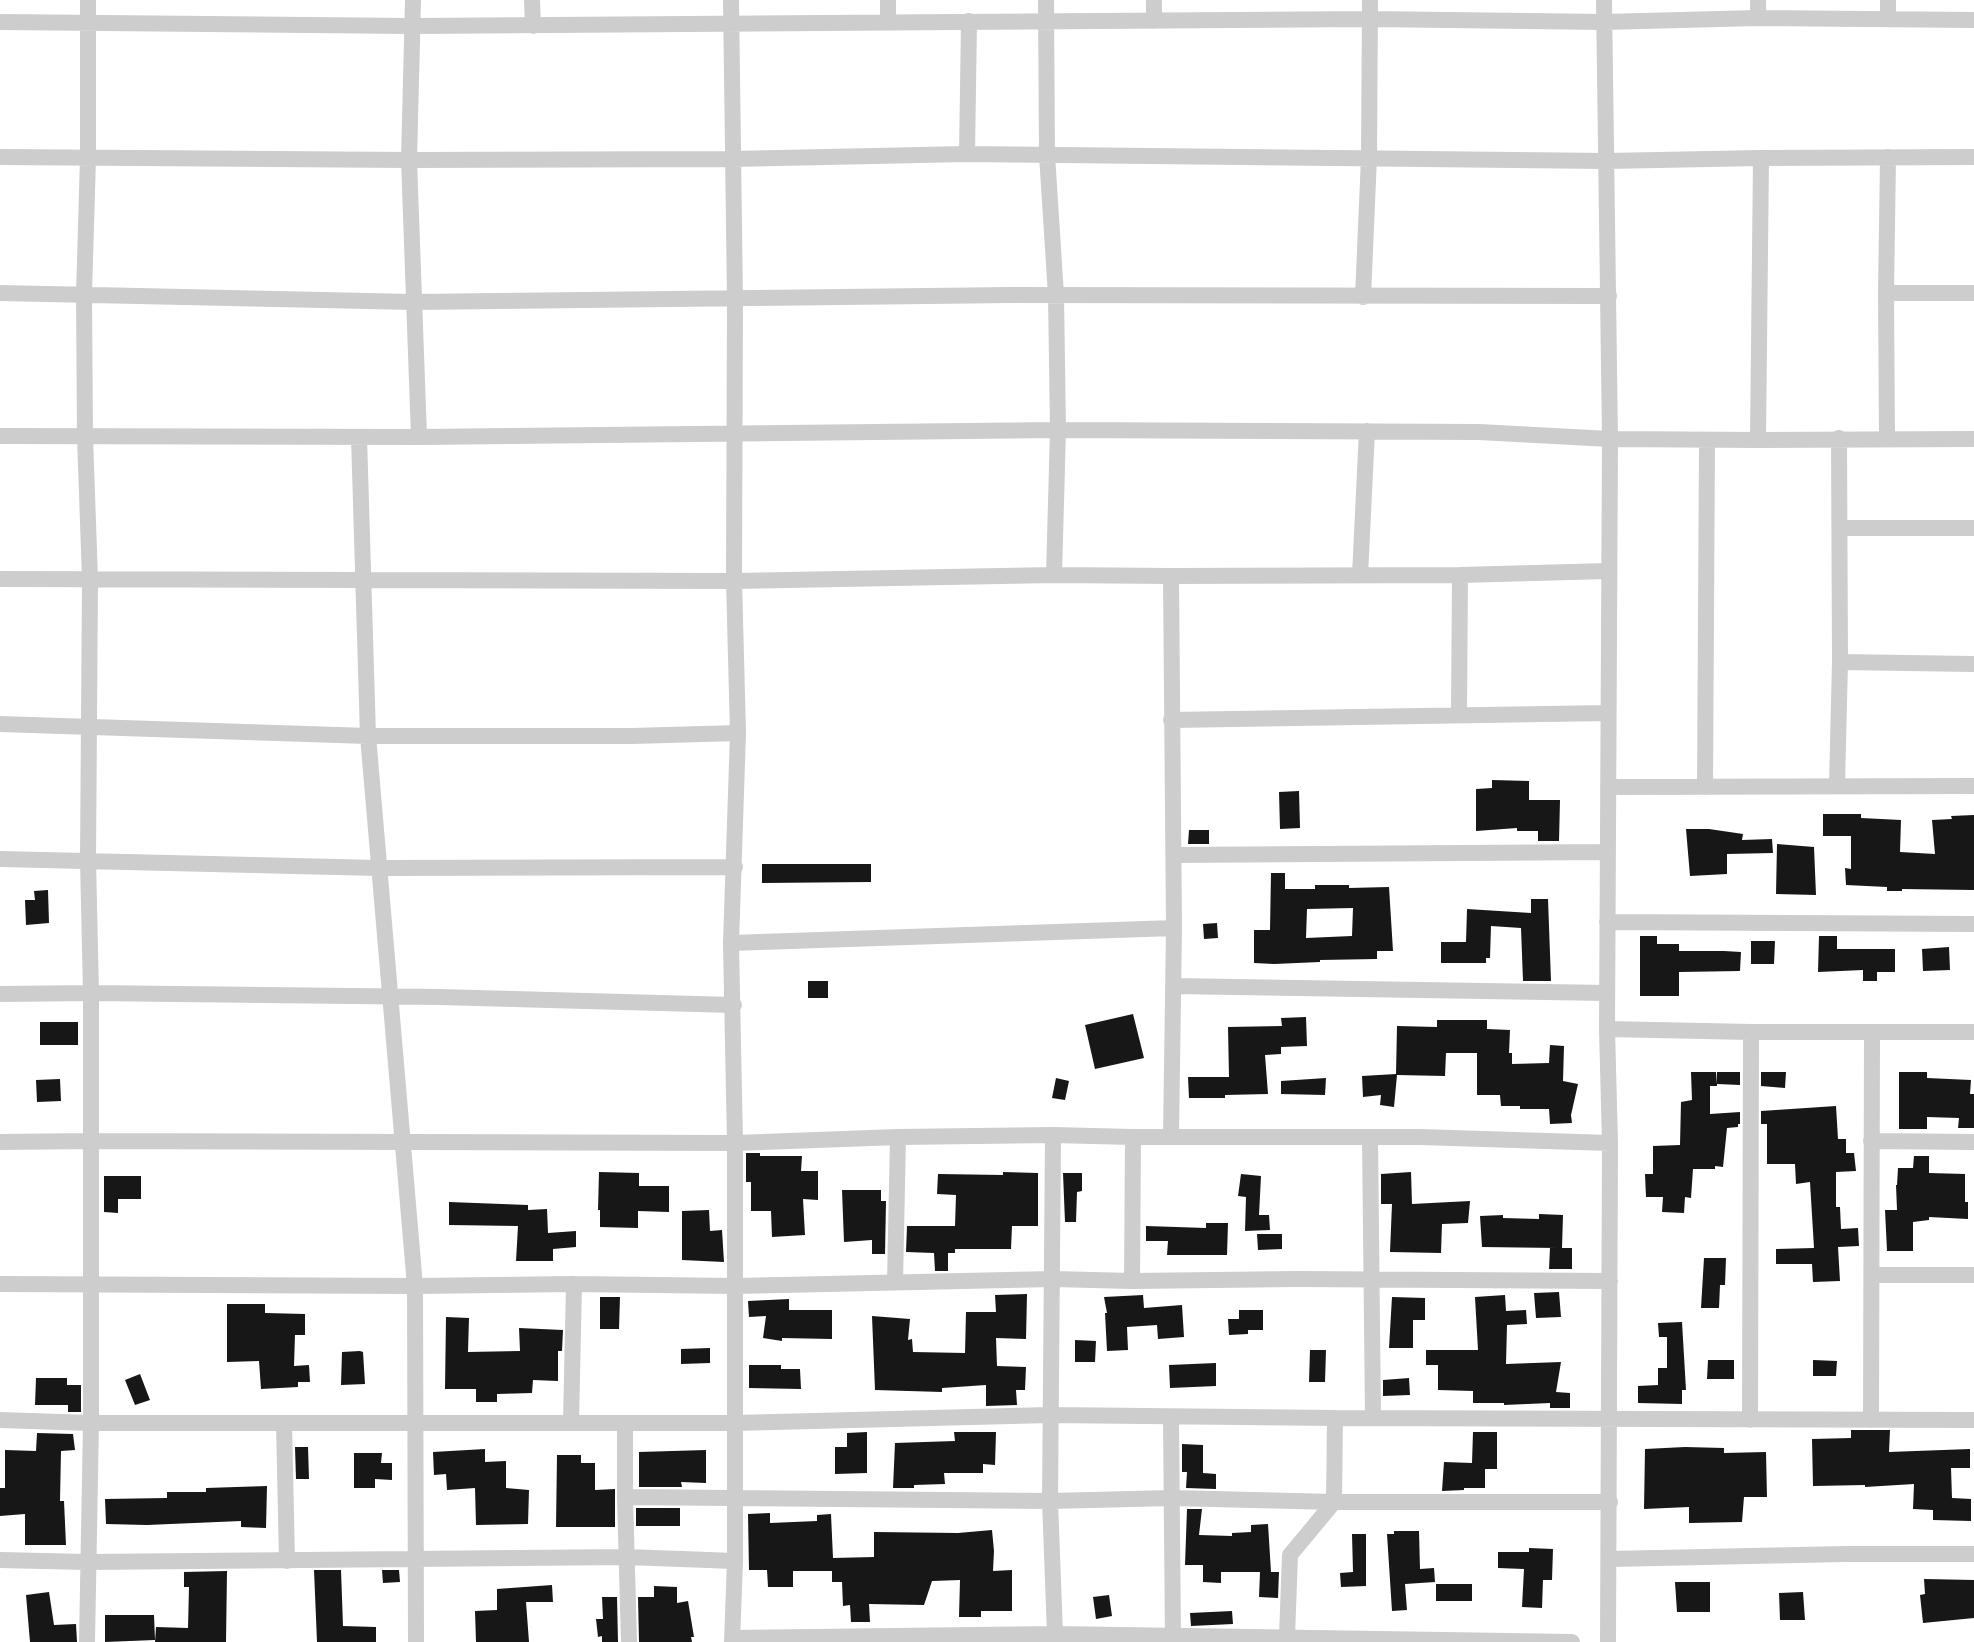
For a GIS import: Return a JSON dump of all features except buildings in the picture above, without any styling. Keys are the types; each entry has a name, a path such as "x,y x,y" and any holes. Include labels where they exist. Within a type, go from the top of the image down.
{"street":[{"path":"87,1642 91,1424 91,993 88,860 90,579 84,437 88,0"},
{"path":"413,0 409,160 419,437"},
{"path":"532,0 533,26"},
{"path":"731,0 735,299 734,581 738,733 731,943 735,1143 735,1561 732,1640 1055,1634 1173,1639 1287,1637 1572,1642"},
{"path":"888,0 888,21"},
{"path":"1046,0 1047,155 1056,295 1058,430 1054,575"},
{"path":"1154,0 1154,21"},
{"path":"1363,297 1369,157 1370,0"},
{"path":"1604,0 1610,439 1607,852 1607,1029 1610,1143 1608,1642"},
{"path":"1758,0 1758,18"},
{"path":"1888,0 1888,19"},
{"path":"0,21 533,26 888,21 1370,19 1604,22 1758,18 1974,20"},
{"path":"967,153 969,21"},
{"path":"0,157 409,160 732,159 967,153 1606,162 1761,158 1974,157"},
{"path":"1758,440 1761,158"},
{"path":"1887,438 1888,158"},
{"path":"0,293 413,302 1056,295 1609,296"},
{"path":"1886,293 1974,293"},
{"path":"0,436 419,437 1058,430 1479,432 1610,439 1707,440 1974,439"},
{"path":"1360,575 1367,431"},
{"path":"359,437 368,736 415,1286 416,1642"},
{"path":"1837,785 1841,528 1839,438"},
{"path":"1706,787 1707,440"},
{"path":"1841,528 1974,528"},
{"path":"0,579 734,581 1054,575 1460,575 1608,571"},
{"path":"1459,714 1460,575"},
{"path":"1171,1136 1174,928 1171,720 1172,576"},
{"path":"1840,662 1974,664"},
{"path":"1171,720 1608,713"},
{"path":"0,724 368,736 738,733"},
{"path":"1608,787 1974,786"},
{"path":"1174,855 1607,852"},
{"path":"0,859 379,868 735,867"},
{"path":"1608,922 1974,924"},
{"path":"731,943 1174,928"},
{"path":"1173,986 1607,993"},
{"path":"0,994 439,997 734,1005"},
{"path":"1607,1029 1751,1032 1974,1032"},
{"path":"1750,1420 1751,1032"},
{"path":"1871,1420 1872,1032"},
{"path":"0,1142 735,1143 898,1137 1053,1135 1370,1137 1610,1143"},
{"path":"1053,1135 1050,1501 1055,1634"},
{"path":"895,1282 898,1137"},
{"path":"1132,1281 1133,1137"},
{"path":"1370,1137 1373,1418"},
{"path":"1871,1141 1974,1142"},
{"path":"1873,1275 1974,1275"},
{"path":"0,1284 735,1286 1053,1279 1132,1281 1296,1278 1610,1281"},
{"path":"572,1423 574,1284"},
{"path":"0,1420 91,1424 735,1423 1050,1415 1974,1420"},
{"path":"1171,1417 1173,1639"},
{"path":"1287,1637 1290,1555 1334,1502 1335,1418"},
{"path":"625,1423 629,1642"},
{"path":"284,1424 287,1561"},
{"path":"625,1497 735,1496 1050,1501 1172,1498 1334,1502 1610,1502"},
{"path":"1610,1558 1974,1554"},
{"path":"0,1560 87,1562 627,1557 735,1561"}]}
